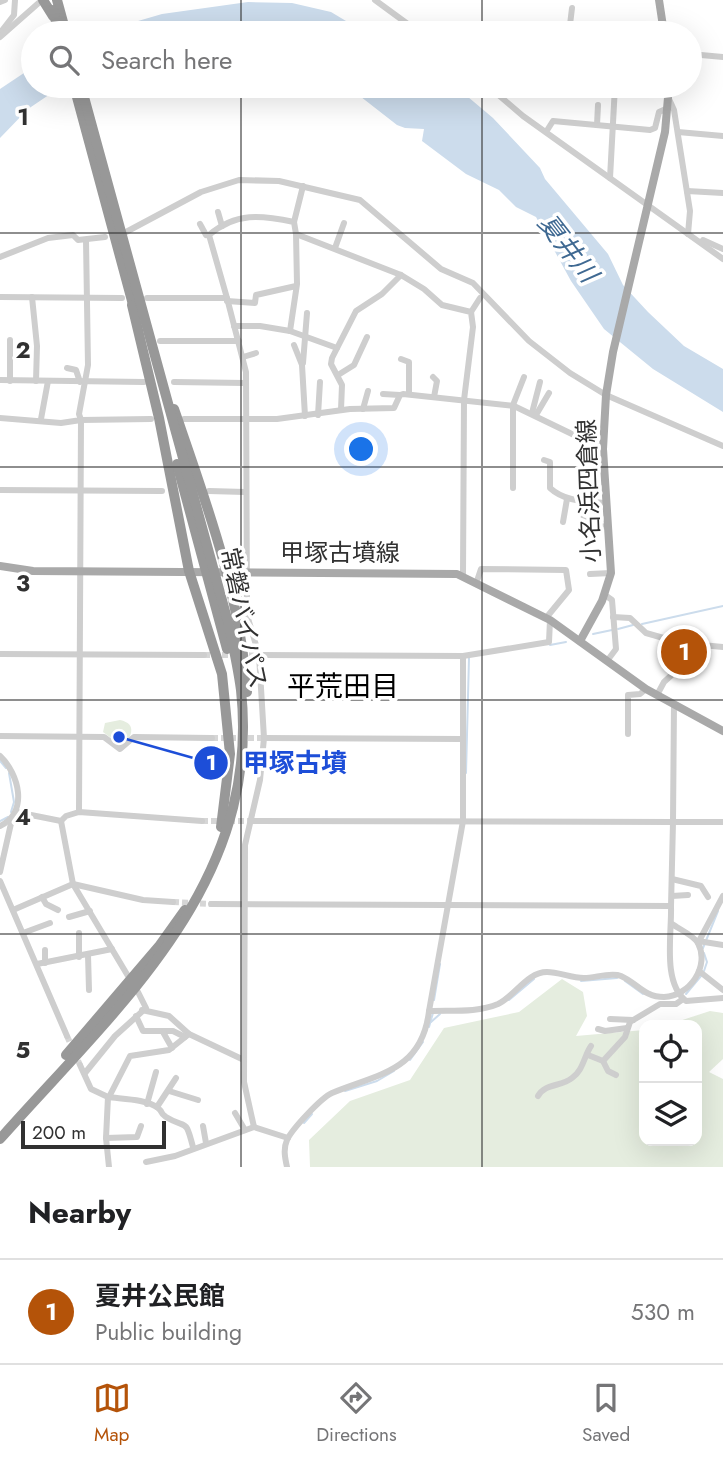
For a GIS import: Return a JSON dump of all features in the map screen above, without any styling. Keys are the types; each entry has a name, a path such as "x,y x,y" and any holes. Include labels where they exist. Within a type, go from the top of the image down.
{"highway":[{"path":"43,0 56,21"},
{"path":"51,0 58,21"},
{"path":"58,0 59,21"},
{"name":"常磐バイパス","path":"78,98 119,227 126,298 207,558"},
{"name":"常磐バイパス","path":"0,1139 168,947 208,880 220,849 236,789 242,718 235,654 84,98"},
{"path":"126,298 189,571 220,665 227,702 229,770 221,831"},
{"path":"147,334 228,571 241,634 247,721 243,772 229,832 220,849"},
{"name":"常磐バイパス","path":"0,1131 160,945 205,874 221,831 235,760 234,692 214,583"}],"main road":[{"path":"659,0 662,21"},
{"name":"小名浜四倉線","path":"580,640 605,594 611,573 604,449 607,393 668,98"},
{"name":"甲塚古墳線","path":"0,566 33,570 449,573 477,581 548,619 580,640"},
{"path":"580,640 646,689 723,731"}],"street":[{"path":"0,2 5,0"},
{"path":"0,35 14,15 15,0"},
{"path":"0,35 43,0"},
{"path":"375,0 404,21"},
{"path":"570,21 572,8"},
{"path":"702,55 723,57"},
{"path":"503,98 611,180 723,259"},
{"path":"611,180 608,173 614,98"},
{"path":"546,132 553,121 650,130 655,128 659,111 668,104 678,132 691,219 690,235"},
{"path":"597,125 598,105"},
{"path":"678,132 723,136"},
{"path":"119,227 201,192 239,180 258,178 360,200 441,269 473,283 548,357 607,393 723,446"},
{"path":"290,331 296,286 294,222 303,186"},
{"path":"687,191 723,194"},
{"path":"218,212 222,226"},
{"path":"254,1127 244,1086 245,845 264,738 259,655 247,615 246,383 243,356 209,235 240,216 264,215 294,222"},
{"path":"335,248 344,223"},
{"path":"200,224 206,235"},
{"path":"296,234 335,248 387,272 401,275 424,289 442,305 471,312"},
{"path":"0,257 48,238 73,235 78,240 86,240 105,237"},
{"path":"690,235 723,249"},
{"path":"79,812 80,410 84,382 86,240"},
{"path":"341,410 342,385 331,361 356,311 382,294 401,275"},
{"path":"147,298 255,303 256,295 296,286"},
{"path":"0,297 126,298"},
{"path":"32,297 37,346 36,381"},
{"path":"463,575 464,400 473,327 471,312 480,298"},
{"path":"305,416 302,365 307,313"},
{"path":"234,326 260,326 290,331 337,348"},
{"path":"338,375 354,365 367,337"},
{"path":"10,340 10,381"},
{"path":"160,341 239,341"},
{"path":"294,345 302,365"},
{"path":"243,356 256,353"},
{"path":"401,359 409,362 411,366 409,394"},
{"path":"67,368 76,370 84,382"},
{"path":"433,377 438,381 434,397"},
{"path":"513,488 513,405 524,377"},
{"path":"0,380 144,382"},
{"path":"41,419 48,381"},
{"path":"173,382 246,383"},
{"path":"318,415 320,382"},
{"path":"534,414 540,382"},
{"path":"363,409 368,391"},
{"path":"534,414 549,393"},
{"path":"383,394 409,394 513,405 604,449"},
{"path":"184,419 246,420 318,415 341,410 394,408 400,395"},
{"path":"0,418 41,419 61,423 150,419"},
{"path":"544,460 550,462 550,488 567,499 606,503"},
{"path":"0,490 162,491"},
{"path":"209,491 245,492"},
{"path":"563,522 567,499"},
{"path":"583,515 588,528 608,526"},
{"path":"259,655 463,656 549,642 548,619 569,590 566,570 479,570 477,581"},
{"path":"590,574 611,573"},
{"path":"605,594 612,600 616,649 607,661"},
{"path":"613,617 630,618 637,625 681,643 723,646"},
{"path":"0,654 204,655"},
{"path":"287,1167 285,1153 288,1138 329,1095 378,1078 413,1055 432,1011 447,905 465,821 463,656"},
{"path":"657,695 664,682 676,671"},
{"path":"628,734 628,695 640,694 646,689"},
{"path":"674,704 672,976 681,996"},
{"path":"0,736 104,737 120,749 134,737 212,738"},
{"path":"264,738 462,739"},
{"path":"0,756 15,777 16,812 0,872"},
{"path":"16,812 61,821"},
{"path":"61,821 66,816 79,812 202,821"},
{"path":"0,826 12,819"},
{"path":"61,821 72,884 128,976"},
{"path":"251,821 723,822"},
{"path":"672,879 696,884 709,891"},
{"path":"0,881 67,1036"},
{"path":"13,910 72,884 142,900 173,902"},
{"path":"671,896 688,895"},
{"path":"603,1061 625,1037 633,1020 660,1004 676,1004 702,972 700,943 723,895"},
{"path":"42,897 46,904 58,909"},
{"path":"211,904 671,906"},
{"path":"69,917 90,911"},
{"path":"23,933 50,923"},
{"path":"671,924 700,943 723,945"},
{"path":"79,933 79,957"},
{"path":"45,950 45,963"},
{"path":"37,964 111,950"},
{"path":"88,955 89,990"},
{"path":"432,1011 475,1010 495,1005 511,996 532,976 547,972 582,978 617,975 643,993 663,997 681,996 693,1002 723,998"},
{"path":"702,972 723,990"},
{"path":"85,1073 135,1016 146,1008 138,992"},
{"path":"142,1010 169,1016 187,1036"},
{"path":"135,1016 143,1031 173,1031 244,1060"},
{"path":"610,1019 633,1020"},
{"path":"598,1029 605,1031 627,1028"},
{"path":"163,1032 172,1048"},
{"path":"109,1167 106,1138 108,1097 130,1056 161,1052 172,1048 187,1036"},
{"path":"538,1096 546,1087 574,1077 591,1046"},
{"path":"588,1055 603,1061 608,1071 616,1075"},
{"path":"80,1065 91,1089 108,1097 158,1107 164,1116 181,1117 193,1147"},
{"path":"147,1104 156,1072"},
{"path":"158,1107 176,1078"},
{"path":"169,1091 198,1100"},
{"path":"190,1098 195,1092"},
{"path":"235,1113 245,1130"},
{"path":"106,1138 139,1137 141,1126"},
{"path":"203,1126 206,1143"},
{"path":"146,1162 158,1163 193,1147 254,1127 288,1138"},
{"path":"133,1137 133,1145"},
{"path":"175,1156 175,1167"}],"shaded area":[{"path":"120,720 131,728 123,747 103,732 105,723"},
{"path":"562,979 583,992 587,1016 576,1036 639,1030 639,1146 702,1146 702,1020 682,1020 710,1011 723,1013 723,1059 709,1072 723,1079 723,1167 310,1167 309,1140 350,1101 410,1080 444,1028 519,1012"}],"water":[{"path":"248,2 292,3 331,12 346,21 138,21 162,14"},
{"path":"21,75 21,98 44,98 28,109 0,138 0,89"},
{"name":"夏井川","path":"362,98 469,98 493,118 540,168 545,179 608,254 623,285 684,346 723,369 723,412 653,369 604,329 571,281 536,217 516,207 499,190 466,174 422,141 424,129 397,125"}],"waterway":[{"path":"642,624 723,606"},
{"path":"618,629 633,625"},
{"path":"593,634 612,630"},
{"path":"550,645 566,642"},
{"path":"466,773 469,658"},
{"path":"0,761 6,768"},
{"path":"9,773 14,802 11,812"},
{"path":"0,821 8,817"},
{"path":"703,948 718,911"},
{"path":"704,953 707,962 704,971"},
{"path":"434,1000 440,964"},
{"path":"686,994 701,976"},
{"path":"581,981 617,978"},
{"path":"509,1000 534,979"},
{"path":"625,981 643,994"},
{"path":"429,1027 433,1013"},
{"path":"431,1022 440,1014"},
{"path":"410,1060 423,1042"},
{"path":"345,1091 377,1081 394,1071"},
{"path":"304,1123 312,1114"}],"tunnel":[{"path":"204,655 259,655"},
{"path":"212,738 264,738"},
{"path":"202,821 251,821"},
{"path":"173,902 211,904"},
{"path":"67,1036 80,1065"}],"place":[{"name":"夏井公民館","path":"684,652"},
{"name":"甲塚古墳","path":"119,737"}],"district":[{"name":"平荒田目","path":"343,686"}]}
